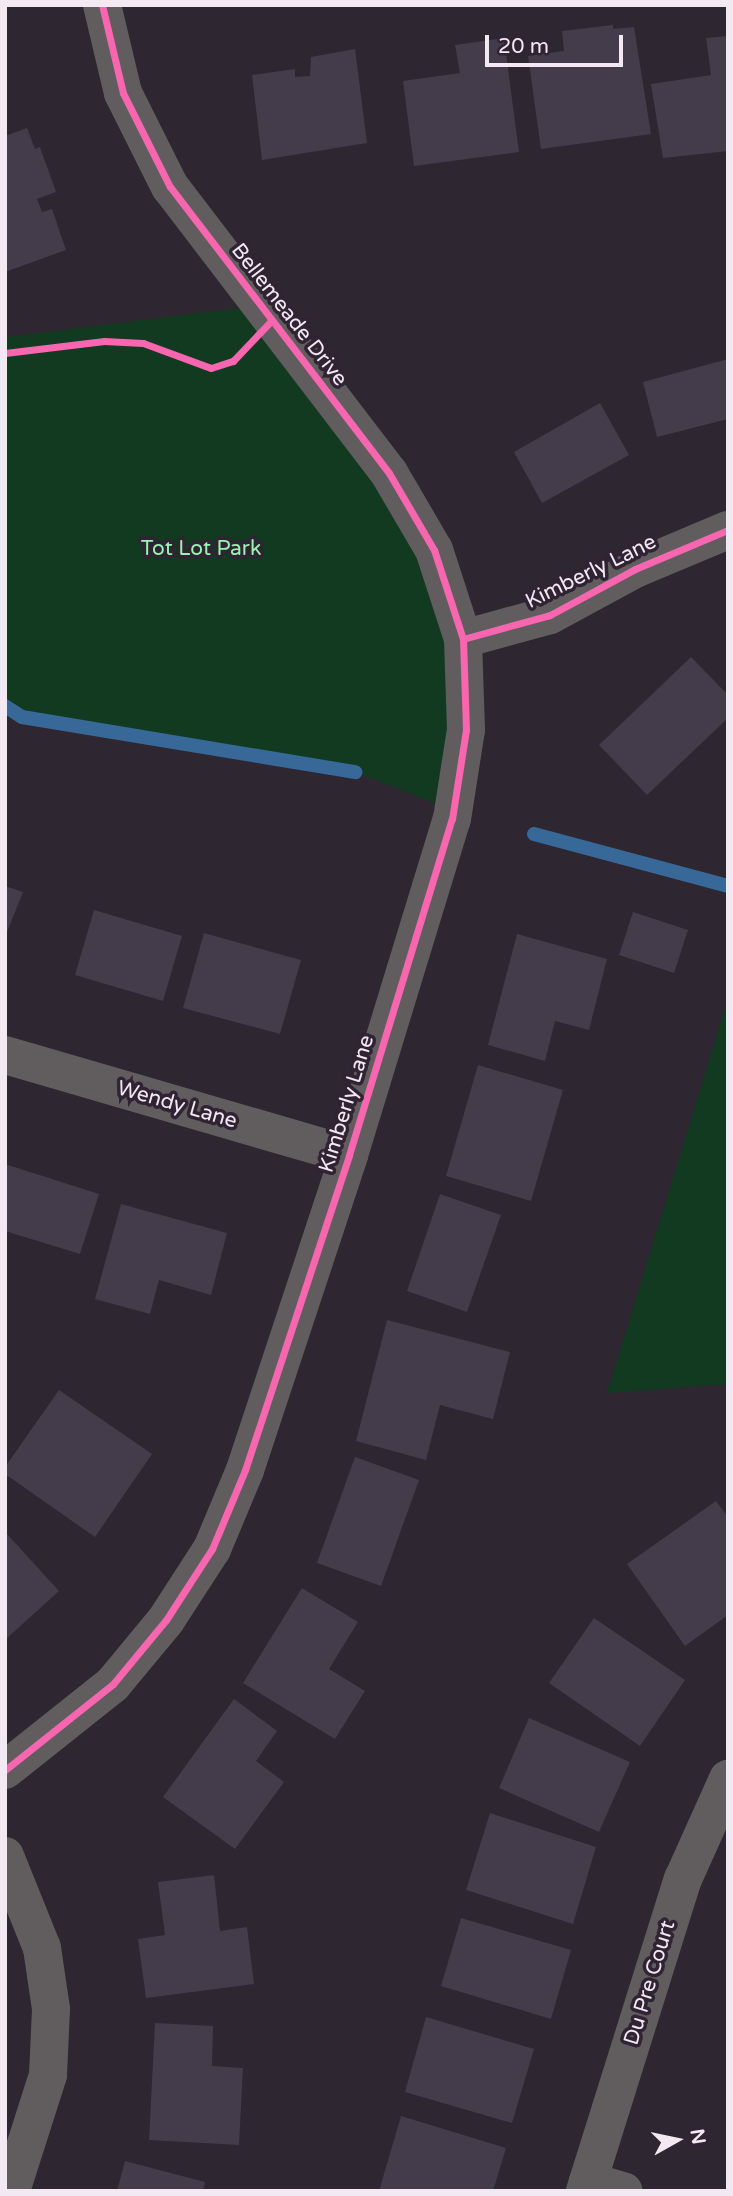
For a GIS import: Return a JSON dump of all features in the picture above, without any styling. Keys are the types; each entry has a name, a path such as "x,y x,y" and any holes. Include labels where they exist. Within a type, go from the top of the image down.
{"street":[{"name":"Bellemeade Drive","path":"102,5 123,93 170,187 389,473 434,550 463,639"},
{"name":"Kimberly Lane","path":"5,1770 113,1684 166,1620 212,1549 246,1470 349,1155 452,819 466,730 463,639 550,615 635,569 728,530"},
{"name":"Wendy Lane","path":"5,1055 349,1155"},
{"name":"Du Pre Court","path":"599,2188 683,1879 728,1779"},
{"path":"5,1856 43,1948 51,2009 48,2075 11,2191"}],"green space":[{"name":"Tot Lot Park","path":"257,306 452,595 455,811 355,772 22,717 5,706 5,337"},
{"path":"728,999 728,1384 607,1393"}],"building":[{"path":"613,25 613,29 634,27 651,134 541,149 528,56 564,51 562,31"},
{"path":"728,36 728,151 663,158 651,84 711,75 706,38"},
{"path":"504,38 519,152 414,166 403,81 460,73 455,45"},
{"path":"355,49 367,143 262,160 252,75 295,69 295,77 310,76 311,57"},
{"path":"27,128 35,149 40,147 56,192 37,199 42,212 52,209 66,250 5,272 5,136"},
{"path":"728,359 728,419 657,437 643,382"},
{"path":"600,403 629,455 542,503 514,452"},
{"path":"691,657 728,695 728,718 647,795 599,745"},
{"path":"5,886 23,892 5,937"},
{"path":"94,910 182,936 163,1001 75,975"},
{"path":"633,912 688,930 674,973 619,955"},
{"path":"204,933 301,960 280,1034 183,1008"},
{"path":"517,934 607,959 589,1030 555,1021 545,1061 488,1045"},
{"path":"478,1065 563,1090 531,1201 446,1176"},
{"path":"5,1164 99,1194 80,1254 5,1231"},
{"path":"440,1194 501,1215 467,1312 407,1291"},
{"path":"121,1204 227,1233 211,1295 159,1280 150,1314 95,1299"},
{"path":"387,1320 510,1352 493,1419 440,1405 426,1460 356,1441"},
{"path":"59,1390 152,1454 95,1537 5,1474 5,1467"},
{"path":"355,1457 419,1480 381,1586 317,1563"},
{"path":"716,1501 728,1517 728,1615 685,1646 627,1564"},
{"path":"7,1534 59,1591 5,1640 5,1536"},
{"path":"302,1588 358,1622 329,1669 365,1691 335,1739 243,1683"},
{"path":"594,1618 685,1680 640,1746 549,1683"},
{"path":"234,1699 277,1731 256,1761 284,1782 235,1849 163,1797"},
{"path":"529,1718 630,1762 599,1832 499,1788"},
{"path":"490,1813 596,1847 573,1924 466,1890"},
{"path":"214,1875 220,1931 247,1927 254,1984 146,1998 138,1939 165,1935 158,1882"},
{"path":"461,1918 571,1950 551,2019 441,1986"},
{"path":"426,2017 534,2049 512,2123 405,2092"},
{"path":"155,2023 213,2026 212,2066 243,2068 239,2145 149,2140"},
{"path":"401,2116 506,2148 493,2191 379,2191"},
{"path":"125,2161 205,2182 203,2191 117,2191"}],"waterway":[{"path":"5,706 22,717 355,772"},
{"path":"534,834 728,886"}],"cycle path":[{"path":"5,1770 113,1684 166,1620 212,1549 245,1470 349,1155 452,819 466,730 463,639 434,550 389,473 170,187 123,93 102,5"},
{"path":"5,353 104,341 143,343 211,368 233,361 270,322"},
{"path":"463,639 550,615 635,569 728,530"}]}
